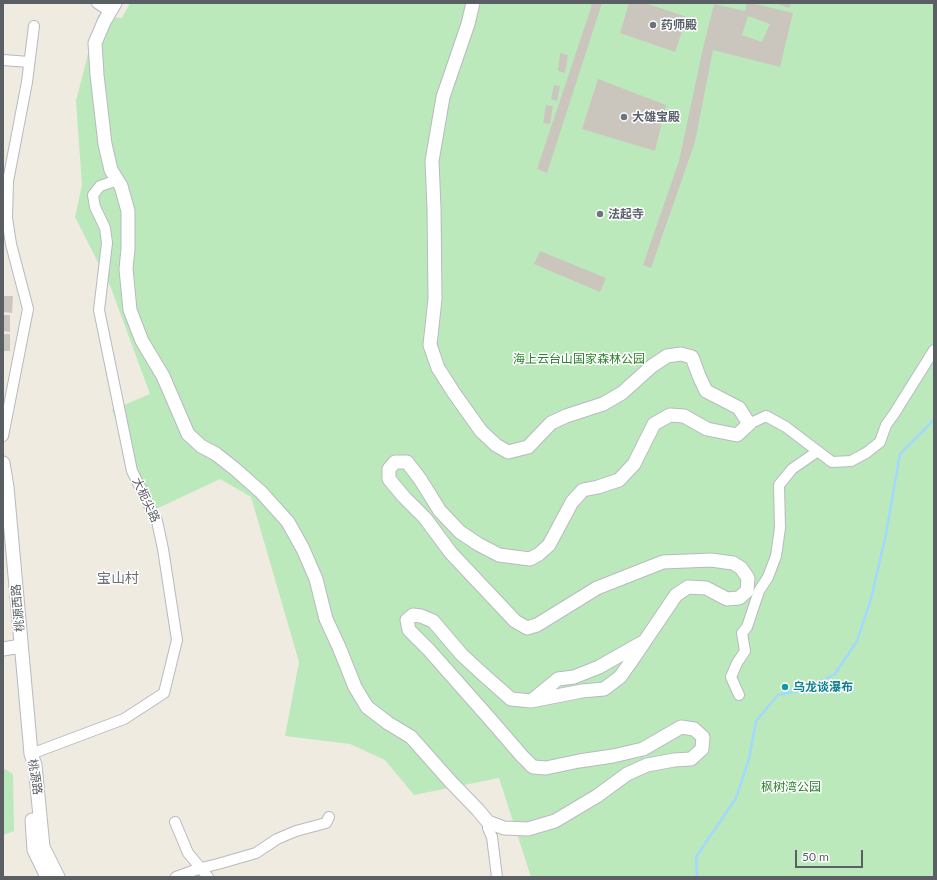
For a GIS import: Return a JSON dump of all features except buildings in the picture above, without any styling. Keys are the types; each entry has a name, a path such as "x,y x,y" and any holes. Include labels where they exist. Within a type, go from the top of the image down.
{"street":[{"path":"97,3 112,8 95,43 97,75 105,144 111,170 121,186 128,211 128,249 126,269 130,310 142,341 163,376 188,434 201,446 216,454 262,492 288,522 303,549 316,579 326,619 355,687 367,707 388,723 411,737 488,822 504,828 528,829 554,821 597,796 627,774 647,765 674,760 691,759 702,749 703,737 694,729 681,727 643,749 546,768 533,767 429,650 409,630 407,620 412,616 421,616 433,621 462,655 511,699 531,700 582,691 604,689 620,677 676,595 688,587 706,588 727,599 739,598 747,591 748,578 741,568 733,563 711,560 663,562 597,588 537,625 527,628 515,622 451,553 425,518 389,479 389,469 395,462 407,462 420,479 440,511 460,532 499,555 530,560 549,546 572,502 583,490 619,480 634,464 654,424 670,415 684,416 707,429 737,435 748,424 766,416 786,427 832,462 851,461 866,454 880,442 886,425 934,350"},
{"path":"473,3 468,24 443,97 432,161 435,299 430,345 438,368 481,431 496,445 508,452 528,447 551,423 566,416 603,404 622,392 666,356 681,354 692,356 706,391 739,408 748,424"},
{"path":"3,436 28,309 12,244 7,218 5,194 27,82 34,26"},
{"path":"3,60 29,62"},
{"name":"大枙尖路","path":"32,754 124,719 164,693 177,640 163,549 157,521 132,471 99,310 107,243 105,228 95,207 93,195 100,186 118,180"},
{"path":"740,695 731,677 737,663 745,651 742,633 747,627 759,591 768,577 776,556 780,528 779,485 792,469 818,451"},
{"name":"桃源西路","path":"3,463 7,487 32,754"},
{"path":"531,700 558,679 574,677 599,667 645,642"},
{"path":"3,649 21,646"},
{"name":"桃源路","path":"32,754 25,764 34,850 47,877"},
{"name":"桃源路","path":"32,754 43,847 58,877"},
{"path":"176,877 201,868 256,853 277,839 296,831 326,823 329,817"},
{"path":"175,822 188,852 208,877"},
{"path":"488,822 488,828 492,837 497,877"}],"green space":[{"name":"海上云台山国家森林公园","path":"130,3 934,3 934,877 531,877 499,778 414,795 385,760 350,744 285,736 299,662 251,497 220,479 154,510 112,410 150,394 111,288 75,217 82,185 76,101 98,15 122,18"},
{"path":"3,768 13,774 14,831 3,835"}],"waterway":[{"path":"697,877 696,857 736,798 749,759 756,721 778,695 804,690 835,674 857,641 871,599 886,534 900,454 934,419"}],"place":[{"name":"药师殿","path":"653,25"},
{"name":"大雄宝殿","path":"624,117"},
{"name":"法起寺","path":"600,214"},
{"name":"乌龙谈瀑布","path":"785,687"}],"district":[{"name":"宝山村","path":"118,578"}],"park label":[{"name":"枫树湾公园","path":"791,787"}]}
